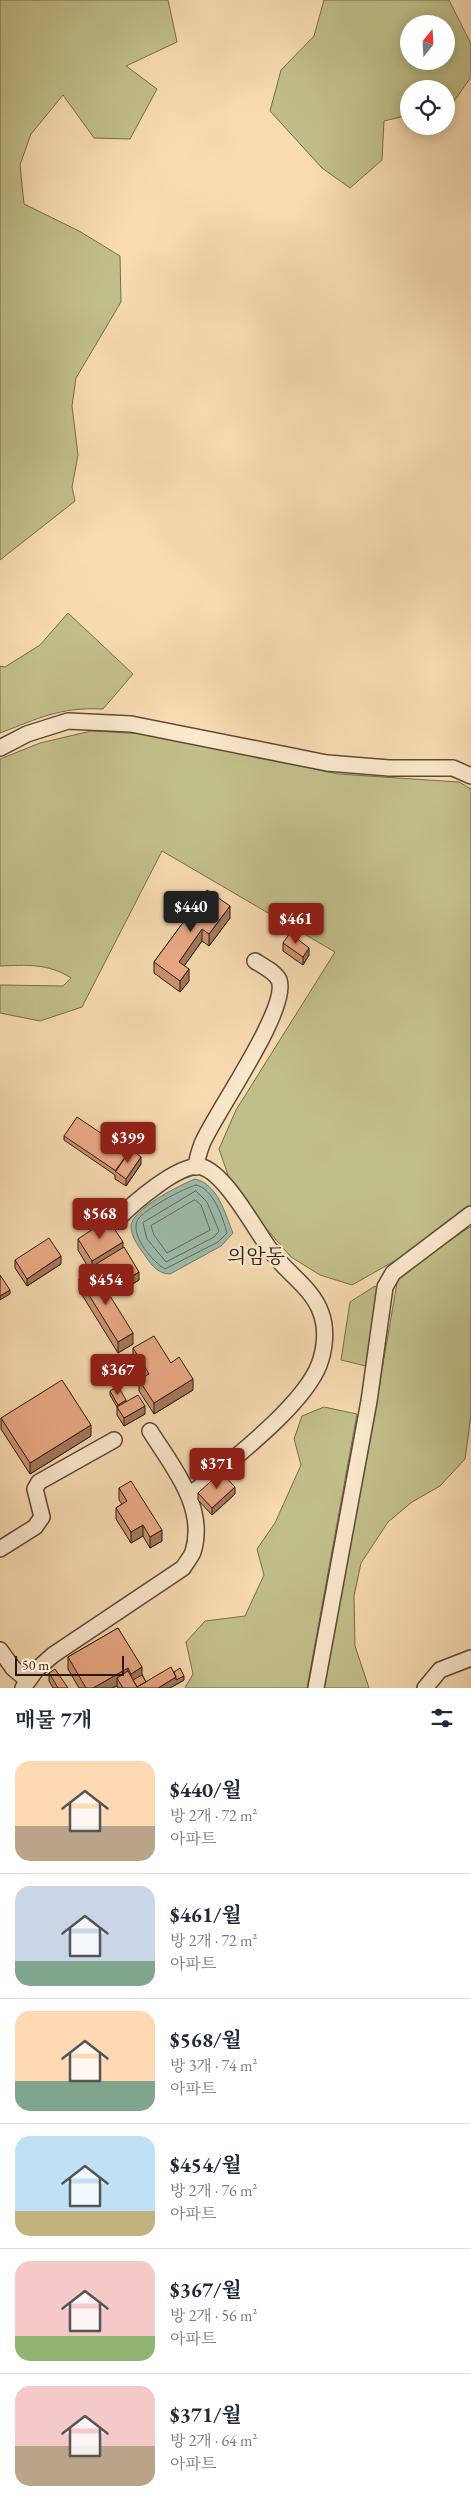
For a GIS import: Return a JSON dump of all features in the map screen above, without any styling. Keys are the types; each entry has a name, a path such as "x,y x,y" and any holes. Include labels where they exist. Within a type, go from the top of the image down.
{"street":[{"path":"0,748 27,734 68,721 131,724 327,763 389,768 453,768 471,776"},
{"path":"196,1166 206,1136 257,1046 280,998 278,980 274,974 255,961"},
{"path":"117,1220 150,1191 175,1175 196,1166 215,1174 252,1219 271,1252 315,1300 321,1314 324,1345 316,1371 304,1392 284,1413 189,1496"},
{"path":"316,1688 369,1400 385,1287 393,1273 471,1214"},
{"path":"0,1650 25,1685 36,1670 53,1656 183,1568 193,1552 196,1527 188,1490 150,1431"},
{"path":"0,1549 35,1527 42,1517 35,1490 39,1482 114,1440"},
{"path":"425,1688 440,1670 471,1658"}],"shaded area":[{"path":"0,0 168,0 177,42 126,66 157,89 130,139 94,138 63,95 31,134 20,165 24,204 79,231 120,256 121,302 76,378 72,406 78,455 72,487 75,501 0,560"},
{"path":"324,0 449,0 471,44 471,77 455,100 455,80 400,80 400,117 384,121 382,160 350,188 322,168 270,111 281,70 314,36"},
{"path":"68,613 133,674 103,709 62,712 39,718 0,733 0,666 5,667 40,645"},
{"path":"91,731 147,734 338,774 459,782 471,789 471,1205 412,1251 352,1285 320,1275 291,1257 257,1218 229,1178 219,1149 236,1110 335,952 162,851 82,1007 40,1021 0,1013 0,985 63,986 71,978 45,967 28,965 0,966 0,759 40,743"},
{"path":"471,1226 471,1415 465,1459 440,1486 412,1502 388,1522 361,1563 354,1596 355,1646 369,1688 319,1688 367,1457 398,1277"},
{"path":"375,1286 379,1290 370,1367 341,1360 350,1302"},
{"path":"324,1407 357,1414 307,1688 185,1688 193,1674 186,1642 205,1621 245,1616 264,1575 257,1549 275,1523 301,1465 294,1439 302,1416"}],"water":[{"path":"195,1179 203,1182 215,1193 224,1209 233,1233 221,1246 170,1274 162,1273 148,1260 134,1239 131,1226 133,1219 139,1212 158,1198"}],"building":[{"path":"207,890 230,906 209,934 202,929 179,962 189,969 180,981 154,962"},
{"path":"290,933 309,948 303,957 283,943"},
{"path":"77,1117 129,1152 116,1171 64,1136"},
{"path":"131,1149 141,1157 126,1179 115,1171"},
{"path":"108,1219 123,1242 92,1261 78,1239"},
{"path":"49,1238 61,1256 27,1279 15,1260"},
{"path":"124,1247 139,1272 126,1280 121,1272 104,1283 93,1266"},
{"path":"94,1270 133,1333 118,1342 79,1279"},
{"path":"0,1275 10,1290 0,1296"},
{"path":"154,1336 171,1363 179,1357 193,1379 154,1403 139,1380 149,1374 133,1348"},
{"path":"62,1380 91,1425 30,1463 1,1418"},
{"path":"118,1386 126,1400 118,1405 110,1391"},
{"path":"138,1395 145,1406 124,1418 117,1407"},
{"path":"221,1472 235,1487 212,1508 198,1493"},
{"path":"131,1481 162,1530 150,1537 143,1525 131,1532 116,1508 127,1501 119,1488"},
{"path":"118,1628 142,1667 131,1674 128,1668 93,1688 86,1688 68,1657"},
{"path":"171,1667 176,1677 158,1688 123,1688 117,1678 128,1671 137,1687"},
{"path":"180,1668 184,1676 176,1680 174,1672"},
{"path":"55,1669 68,1688 58,1688 49,1673"},
{"path":"142,1675 146,1682 137,1687 133,1680"}],"district":[{"name":"의암동","path":"256,1256"}]}
